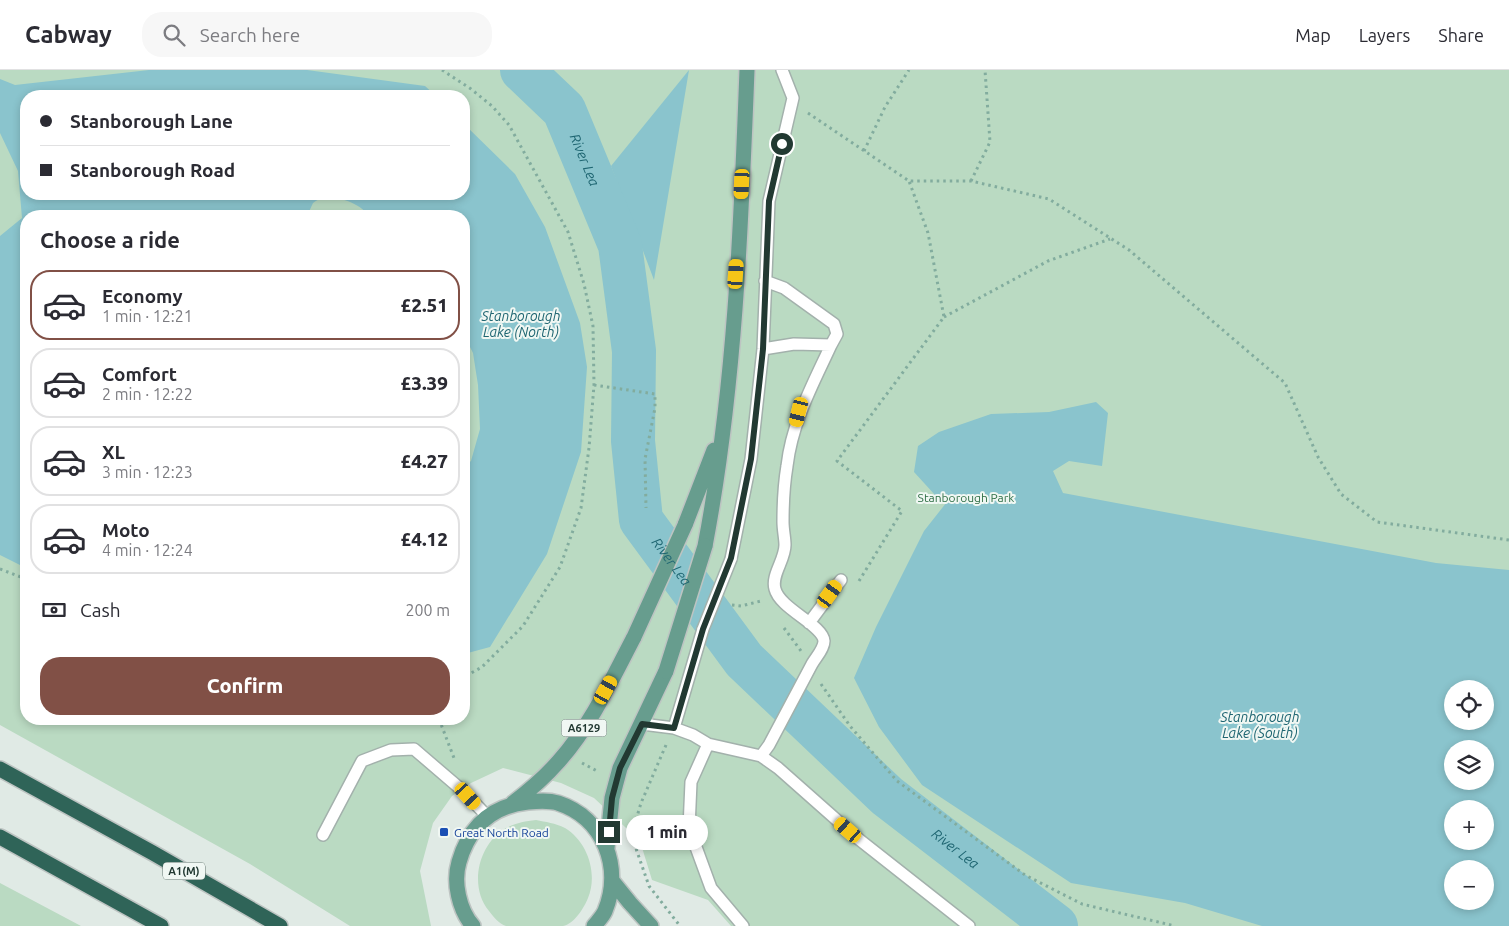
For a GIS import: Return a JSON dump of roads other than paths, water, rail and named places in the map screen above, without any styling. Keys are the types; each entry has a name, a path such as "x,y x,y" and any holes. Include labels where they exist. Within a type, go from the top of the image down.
{"highway":[{"name":"A1(M)","path":"0,769 153,853 280,926"},
{"path":"0,837 161,926"}],"main road":[{"name":"A6129","path":"607,848 612,798 620,768 666,671 705,546 715,491 732,346 747,70"},
{"name":"A6129","path":"512,804 531,789 559,761 582,730 634,637 685,525 722,430"},
{"path":"474,926 462,906 457,886 457,866 463,847 473,830 487,816 512,804 540,800 558,803 573,810 599,833 607,848 612,865 613,882 605,912 594,926"},
{"path":"613,882 651,926"}],"lane":[{"path":"674,728 703,629 731,558 751,459 763,349 769,201 793,98 782,70"},
{"path":"761,756 820,652 824,640 821,632 784,603 775,589 775,583 785,546 783,524 787,464 799,412 837,334 834,324 784,288 765,281"},
{"path":"763,349 794,344 831,345"},
{"path":"809,623 841,580"},
{"path":"642,724 674,728 693,735 708,744 761,756 778,768 856,837 969,926"},
{"path":"708,744 692,782 689,828 711,888 743,926"},
{"path":"323,835 362,761 391,750 414,750 463,791 487,816"}],"water":[{"name":"Stanborough Lake (North)","path":"149,70 307,70 425,86 429,90 20,90 20,194 18,171 0,133 0,79 15,85"},
{"path":"689,70 654,280 611,166"},
{"name":"Stanborough Lake (North)","path":"470,130 515,174 545,227 580,323 587,367 581,452 547,554 490,647 470,652 470,462 480,429 478,385 473,353 470,347 470,210 363,210 344,200 470,200"},
{"name":"Stanborough Lake (North)","path":"20,200 318,200 313,203 310,210 21,210"},
{"name":"Stanborough Lake (North)","path":"20,220 20,565 0,555 0,236"},
{"name":"Stanborough Lake (South)","path":"1096,402 1108,413 1102,466 1069,461 1053,471 1063,493 1436,563 1509,570 1509,926 1262,926 1185,903 1071,883 922,785 879,727 854,678 876,627 924,531 950,498 935,495 914,472 918,446 939,432 991,414 1049,412"}],"waterway":[{"name":"River Lea","path":"522,70 564,110 620,245 634,351 633,441 641,520 744,660 887,796 1056,926"}],"place":[{"name":"Great North Road","path":"444,832"}],"park label":[{"name":"Stanborough Park","path":"966,497"}]}
